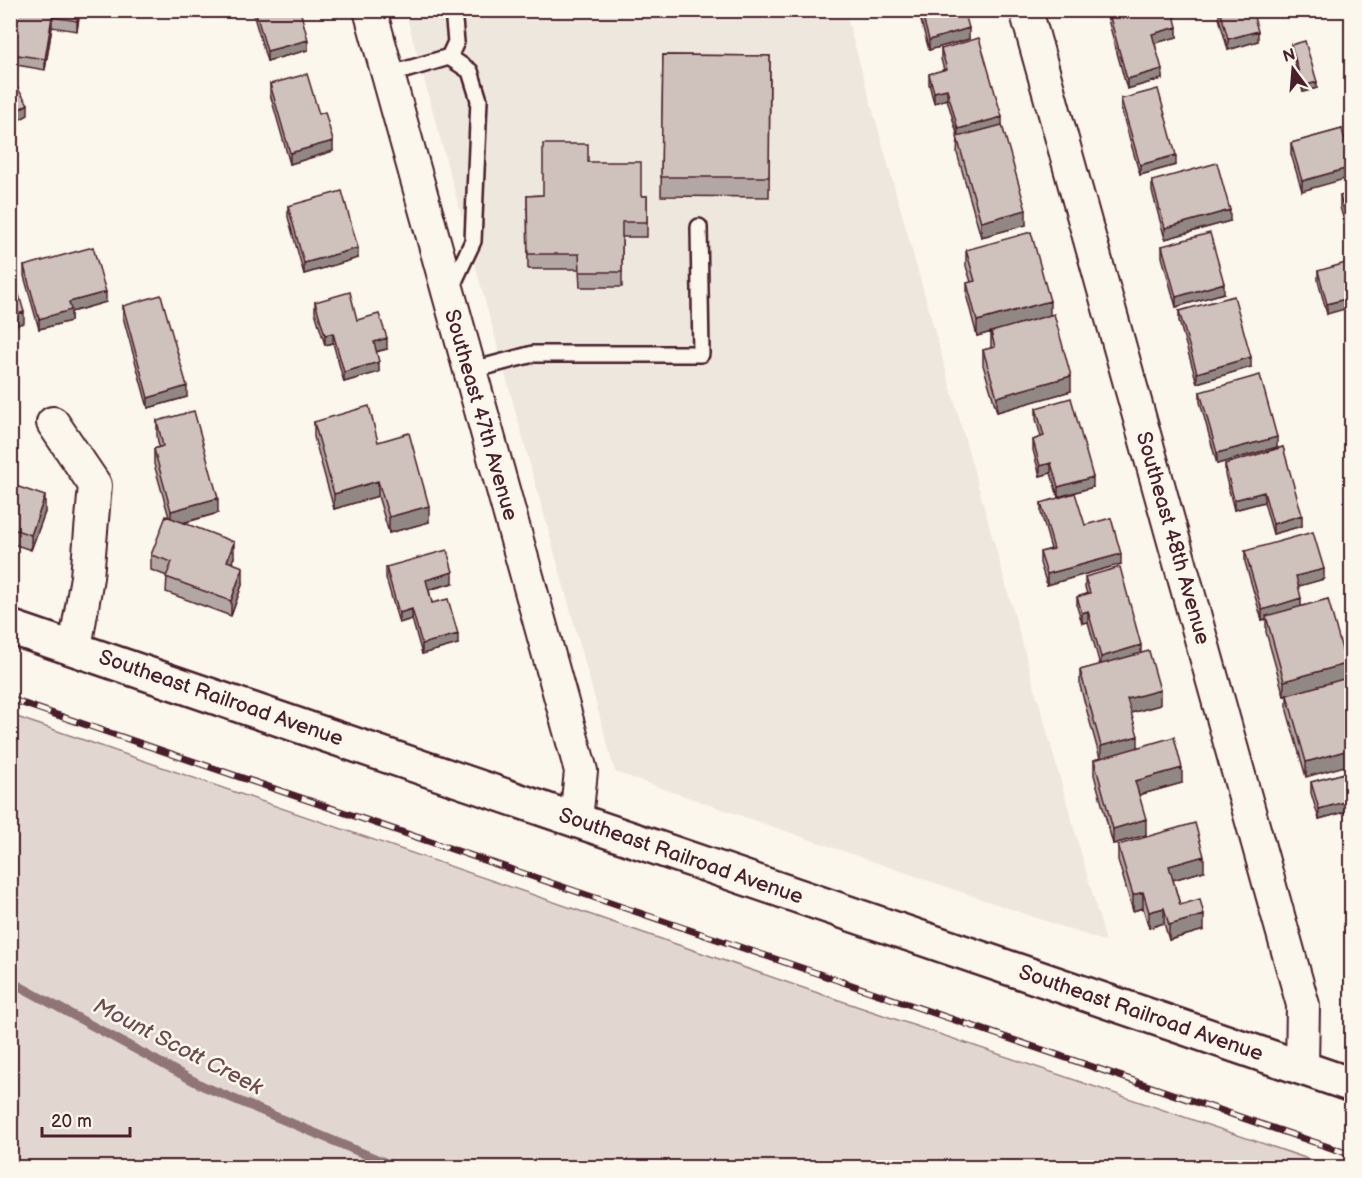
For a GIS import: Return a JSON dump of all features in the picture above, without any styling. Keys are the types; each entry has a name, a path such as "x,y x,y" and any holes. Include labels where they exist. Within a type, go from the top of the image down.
{"street":[{"name":"Southeast 47th Avenue","path":"370,10 581,771 576,820"},
{"name":"Southeast 48th Avenue","path":"1026,10 1303,1005 1302,1068"},
{"path":"52,423 95,485 87,577 75,648"},
{"name":"Southeast Railroad Avenue","path":"10,627 1352,1085"}],"lane":[{"path":"388,75 449,57 456,42 453,10"},
{"path":"448,295 473,241 479,100 470,71 449,57"},
{"path":"469,371 532,354 700,354 699,227"}],"shaded area":[{"path":"405,11 845,11 1106,942 615,772"},
{"path":"11,715 815,992 1332,1167 11,1167"}],"building":[{"path":"17,10 78,10 77,21 52,17 45,59 11,54"},
{"path":"255,10 300,10 308,40 267,51"},
{"path":"921,10 964,10 969,28 929,40"},
{"path":"1108,10 1173,10 1177,27 1152,34 1162,69 1127,79"},
{"path":"1220,10 1252,10 1258,31 1228,39"},
{"path":"979,38 1002,117 958,129 947,89 934,92 929,74 947,69 941,49"},
{"path":"1305,41 1317,82 1303,86 1291,45"},
{"path":"663,55 770,56 769,177 661,177"},
{"path":"307,74 319,114 325,112 333,141 290,153 270,84"},
{"path":"10,77 28,104 10,115"},
{"path":"1158,89 1176,155 1140,165 1121,99"},
{"path":"1002,125 1026,210 981,222 957,137"},
{"path":"1342,129 1347,148 1352,147 1352,167 1302,181 1291,143"},
{"path":"543,144 588,144 588,162 641,162 641,196 647,196 647,222 622,222 622,272 580,272 579,254 528,254 527,196 543,195"},
{"path":"1217,163 1230,210 1165,228 1152,181"},
{"path":"342,191 358,248 304,263 288,206"},
{"path":"1352,193 1352,238 1340,196"},
{"path":"1031,232 1050,301 977,321 967,283 975,281 966,250"},
{"path":"1210,233 1224,283 1176,297 1162,246"},
{"path":"93,247 106,292 69,302 71,310 39,319 24,266"},
{"path":"1349,262 1352,271 1352,297 1327,304 1318,271"},
{"path":"10,264 24,312 10,316"},
{"path":"350,292 357,320 379,314 387,338 374,342 379,362 344,372 333,333 325,335 315,302"},
{"path":"161,295 187,386 148,398 123,306"},
{"path":"1234,296 1251,357 1197,373 1179,311"},
{"path":"1054,314 1071,376 997,397 983,350 995,347 991,332"},
{"path":"1260,375 1277,437 1217,453 1200,392"},
{"path":"1071,398 1093,477 1058,487 1051,463 1040,466 1033,440 1044,436 1036,408"},
{"path":"369,406 378,442 409,433 429,506 389,517 378,481 334,494 314,422"},
{"path":"194,411 218,498 171,511 154,449 163,446 157,421"},
{"path":"1283,447 1302,515 1273,524 1264,492 1234,500 1225,464"},
{"path":"10,484 45,496 31,535 10,528"},
{"path":"1075,493 1085,525 1111,518 1121,554 1047,574 1040,552 1054,549 1041,503"},
{"path":"166,516 234,542 227,561 243,567 231,601 166,577 172,562 151,555"},
{"path":"1313,532 1324,569 1296,576 1301,598 1262,610 1245,551"},
{"path":"447,550 453,572 426,580 432,603 448,599 458,634 422,644 412,609 399,613 386,567"},
{"path":"1120,567 1141,645 1101,657 1088,611 1082,613 1077,597 1090,593 1085,577"},
{"path":"1328,599 1346,664 1284,681 1266,616"},
{"path":"1149,651 1160,690 1127,699 1138,736 1101,746 1080,670"},
{"path":"1347,678 1352,694 1352,749 1306,762 1287,695"},
{"path":"1174,737 1182,768 1135,781 1146,819 1113,829 1094,760"},
{"path":"1352,771 1352,800 1319,809 1311,782"},
{"path":"1195,823 1204,856 1169,866 1180,905 1200,899 1204,915 1169,925 1164,908 1149,912 1143,892 1133,895 1118,845"}],"waterway":[{"name":"Mount Scott Creek","path":"10,981 203,1086 398,1168"}],"railway":[{"path":"10,699 1352,1155"}]}
